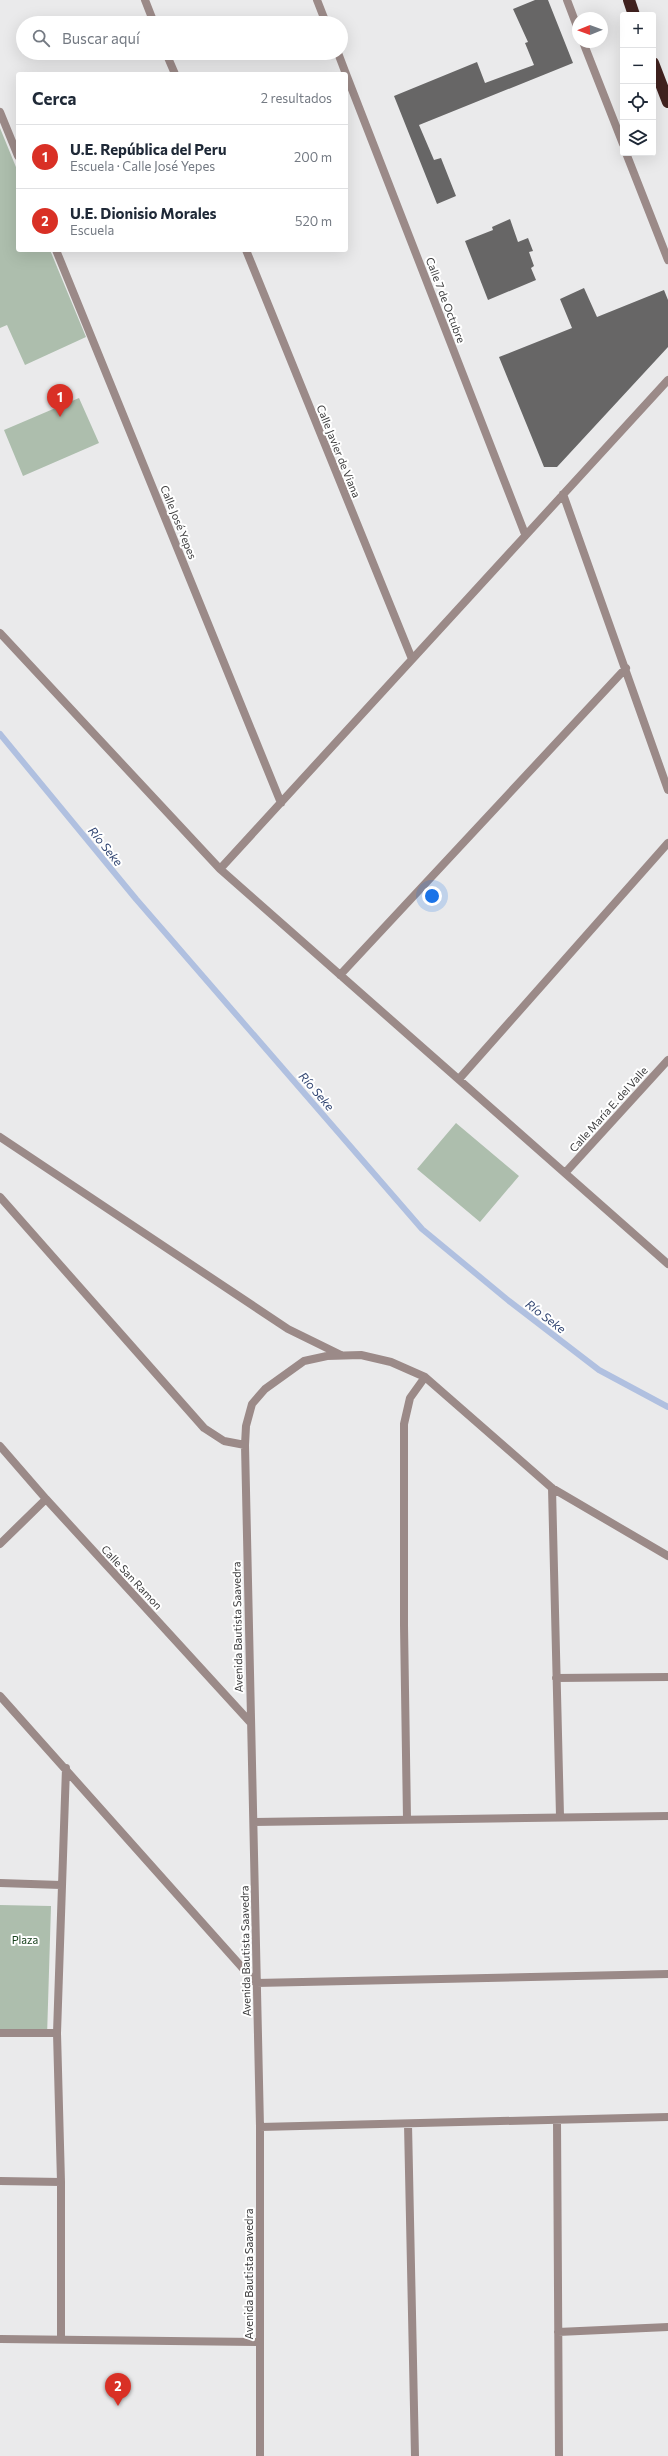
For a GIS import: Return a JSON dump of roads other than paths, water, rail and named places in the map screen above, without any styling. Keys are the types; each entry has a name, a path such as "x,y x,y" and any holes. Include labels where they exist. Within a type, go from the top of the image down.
{"highway":[{"path":"629,0 633,12"},
{"path":"656,71 668,102"}],"street":[{"path":"145,0 151,16"},
{"path":"317,0 323,16"},
{"path":"567,0 572,13"},
{"path":"585,48 620,136"},
{"path":"169,60 174,72"},
{"name":"Calle 7 de Octubre","path":"341,60 345,72"},
{"name":"Calle 7 de Octubre","path":"348,79 525,534"},
{"path":"0,112 16,151"},
{"path":"627,156 668,260"},
{"name":"Calle José Yepes","path":"57,252 281,803"},
{"name":"Calle Javier de Viana","path":"247,252 412,659"},
{"path":"220,869 525,534 668,380"},
{"path":"563,494 626,668 668,790"},
{"path":"0,633 220,869 668,1264"},
{"path":"340,975 626,668"},
{"path":"459,1079 668,843"},
{"name":"Calle María E. del Valle","path":"565,1173 668,1060"},
{"path":"0,1137 288,1329 342,1356"},
{"path":"0,1197 204,1428 224,1441 245,1445"},
{"name":"Avenida Bautista Saavedra","path":"260,2456 260,2127 245,1445 246,1426 252,1404 265,1389 304,1361 361,1355 391,1362 425,1377 552,1488 668,1556"},
{"path":"407,1819 404,1625 404,1424 410,1398 425,1377"},
{"name":"Calle San Ramon","path":"0,1446 46,1499 250,1722"},
{"path":"552,1488 560,1816"},
{"path":"0,1544 46,1499"},
{"path":"556,1678 668,1677"},
{"path":"0,1696 66,1768 256,1983 668,1974"},
{"path":"61,2339 61,2182 57,2033 66,1768"},
{"path":"254,1822 560,1816 668,1816"},
{"path":"0,1884 61,1885"},
{"path":"0,2033 57,2033"},
{"path":"260,2127 557,2121 668,2117"},
{"path":"557,2121 559,2456"},
{"path":"408,2124 415,2456"},
{"path":"0,2181 61,2182"},
{"path":"558,2332 668,2327"},
{"path":"0,2339 259,2342"}],"waterway":[{"name":"Río Seke","path":"0,734 136,899 422,1229 509,1301 599,1370 668,1407"}],"place":[{"name":"U.E. República del Peru","path":"60,417"},
{"name":"U.E. Dionisio Morales","path":"118,2406"}],"park label":[{"name":"Plaza","path":"25,1939"}]}
